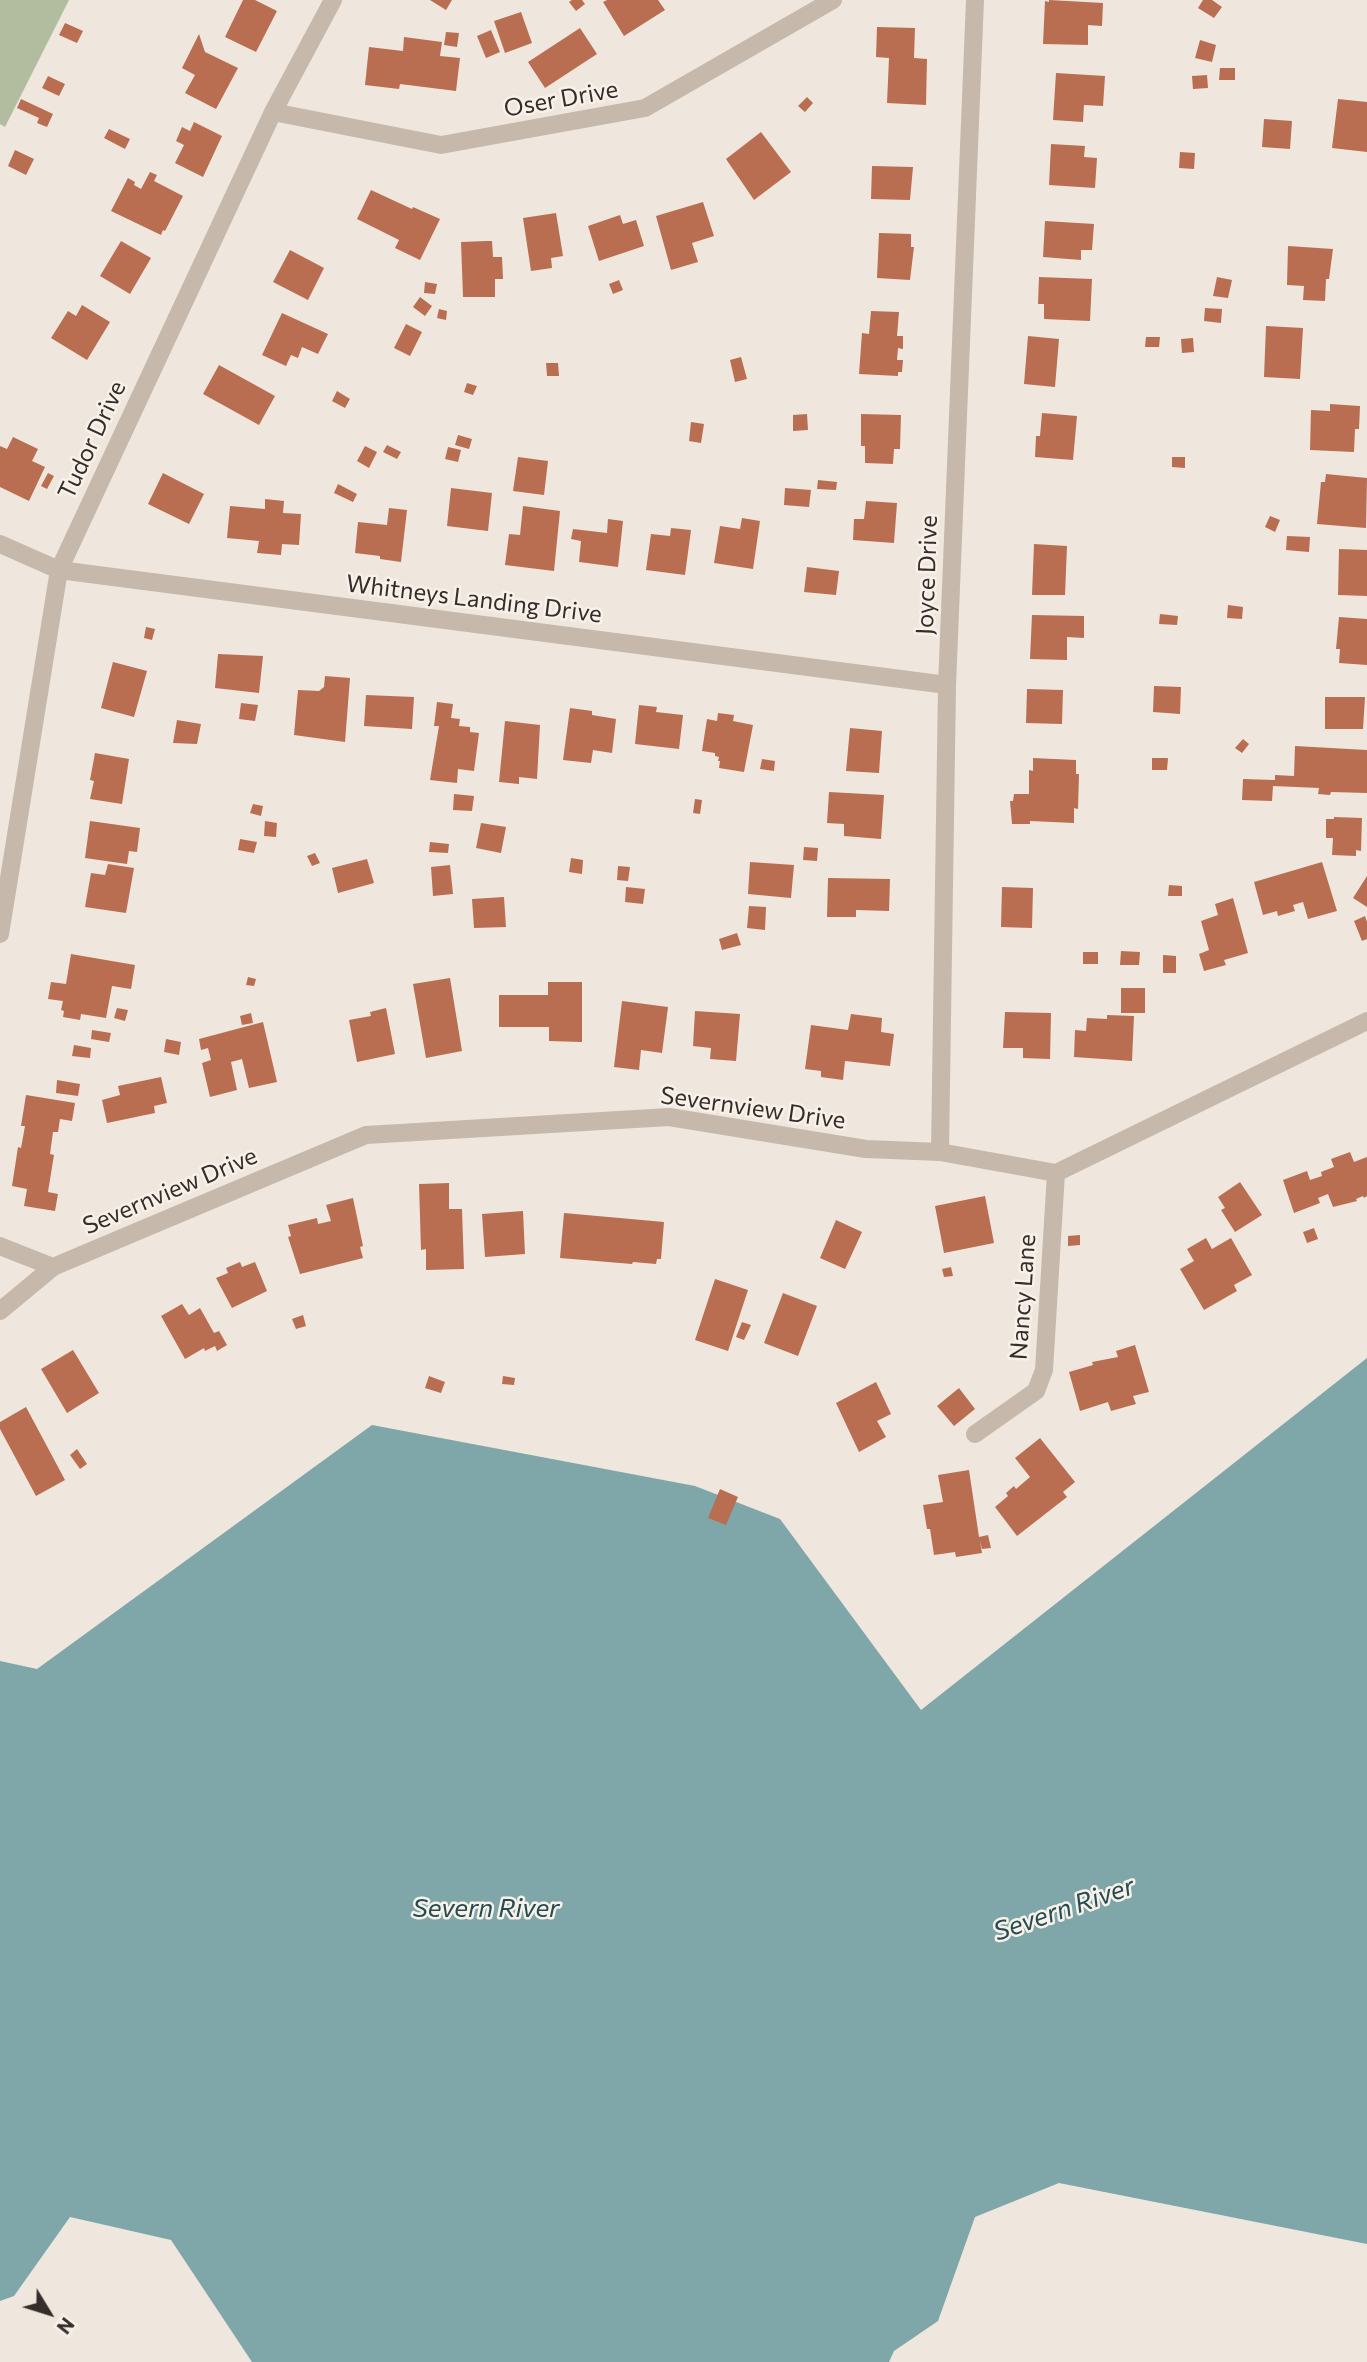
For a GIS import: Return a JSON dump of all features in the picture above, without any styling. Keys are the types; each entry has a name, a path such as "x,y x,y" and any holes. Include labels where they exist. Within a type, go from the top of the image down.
{"street":[{"name":"Tudor Drive","path":"0,934 58,570 273,112 333,0"},
{"name":"Oser Drive","path":"273,112 440,145 645,108 833,0"},
{"name":"Joyce Drive","path":"940,1152 947,685 975,0"},
{"name":"Whitneys Landing Drive","path":"0,544 58,570 947,685"},
{"path":"1056,1173 1367,1021"},
{"name":"Severnview Drive","path":"0,1311 53,1267 366,1135 669,1117 866,1149 940,1152 1056,1173"},
{"name":"Nancy Lane","path":"975,1434 1036,1391 1044,1370 1056,1173"},
{"path":"0,1246 53,1267"}],"green space":[{"path":"0,0 69,0 5,127 0,124"}],"water":[{"name":"Severn River","path":"1367,1358 1367,2244 1059,2183 975,2217 938,2321 894,2351 889,2362 252,2362 171,2240 70,2217 14,2296 0,2301 0,1661 37,1669 372,1425 695,1486 780,1519 921,1710"}],"building":[{"path":"243,0 255,0 277,11 256,52 225,37"},
{"path":"430,0 452,0 446,10"},
{"path":"582,0 585,4 576,11 569,2"},
{"path":"658,0 665,10 624,36 603,2"},
{"path":"1203,0 1212,0 1222,7 1214,18 1198,8"},
{"path":"1045,1 1103,3 1102,26 1088,25 1088,45 1043,44"},
{"path":"521,12 532,43 505,53 494,21"},
{"path":"65,23 83,31 77,43 59,35"},
{"path":"877,27 915,28 914,58 927,59 926,105 887,103 889,58 876,57"},
{"path":"580,28 597,54 545,88 528,62"},
{"path":"491,30 500,52 486,58 477,36"},
{"path":"446,32 459,33 457,47 444,45"},
{"path":"199,34 205,52 238,68 216,109 185,93 195,75 182,68"},
{"path":"404,37 442,42 440,56 460,58 456,91 400,84 399,89 365,85 369,47 403,51"},
{"path":"1200,40 1216,45 1212,62 1195,58"},
{"path":"1220,68 1235,68 1235,80 1219,80"},
{"path":"1056,73 1105,76 1103,106 1084,105 1083,122 1053,120"},
{"path":"1207,75 1208,88 1193,89 1192,76"},
{"path":"48,76 65,84 59,96 42,88"},
{"path":"807,97 813,103 805,112 798,106"},
{"path":"21,99 53,114 47,127 37,123 39,118 17,108"},
{"path":"1338,99 1367,102 1367,152 1332,148"},
{"path":"1264,119 1292,121 1290,149 1262,147"},
{"path":"194,122 222,136 203,177 175,163 184,145 176,141 182,127 190,131"},
{"path":"109,129 130,139 125,149 104,138"},
{"path":"761,132 791,172 754,200 726,159"},
{"path":"1051,144 1085,146 1084,157 1097,158 1095,188 1049,185"},
{"path":"15,150 34,159 26,175 8,166"},
{"path":"1180,152 1195,153 1194,169 1179,168"},
{"path":"872,166 913,167 910,200 871,199"},
{"path":"150,172 157,175 154,181 183,196 161,235 111,211 128,178 141,189"},
{"path":"371,190 440,219 420,260 395,248 399,240 357,219"},
{"path":"703,202 714,236 692,243 698,262 671,270 656,216"},
{"path":"556,213 563,256 551,258 552,268 531,271 523,218"},
{"path":"620,215 623,224 636,220 644,246 599,261 588,226"},
{"path":"1045,221 1094,224 1092,250 1081,250 1081,260 1043,257"},
{"path":"879,233 911,234 911,247 914,247 910,280 877,278"},
{"path":"121,241 151,258 130,294 100,276"},
{"path":"492,241 493,257 502,257 503,279 495,279 495,297 463,297 461,242"},
{"path":"1288,246 1333,249 1329,279 1326,279 1325,301 1303,300 1304,286 1287,285"},
{"path":"290,250 324,268 308,300 273,282"},
{"path":"1039,277 1092,279 1090,321 1044,319 1044,304 1038,304"},
{"path":"1217,277 1232,280 1228,298 1213,296"},
{"path":"619,280 623,290 613,294 609,284"},
{"path":"425,282 437,284 435,294 424,293"},
{"path":"420,297 432,306 425,316 413,307"},
{"path":"82,305 110,322 87,360 51,338 68,311 76,316"},
{"path":"1205,308 1222,309 1221,323 1204,321"},
{"path":"439,309 447,311 446,320 437,318"},
{"path":"871,311 899,312 897,336 903,336 903,349 898,348 897,360 903,360 902,372 898,372 898,376 859,374 862,333 869,334"},
{"path":"282,313 328,334 318,354 302,347 298,358 291,355 286,366 262,355"},
{"path":"406,324 422,332 410,356 394,348"},
{"path":"1266,326 1303,328 1300,379 1264,377"},
{"path":"1028,336 1059,339 1055,387 1024,384"},
{"path":"1146,337 1160,337 1159,347 1145,347"},
{"path":"1193,338 1194,352 1182,353 1181,339"},
{"path":"741,357 747,379 735,382 730,360"},
{"path":"546,363 558,363 559,376 547,376"},
{"path":"219,365 275,396 259,425 203,394"},
{"path":"467,383 477,386 473,395 464,392"},
{"path":"337,391 350,399 345,408 332,401"},
{"path":"1330,404 1360,406 1354,452 1310,450 1311,410 1330,411"},
{"path":"1042,413 1077,416 1073,460 1035,457 1036,436 1040,436"},
{"path":"807,414 808,430 793,431 793,415"},
{"path":"861,414 901,415 900,449 894,449 893,464 865,463 865,446 861,446"},
{"path":"691,422 704,424 701,443 689,441"},
{"path":"458,435 472,439 469,449 455,445"},
{"path":"13,437 38,449 32,461 45,467 29,501 0,487 0,446 7,449"},
{"path":"387,445 401,452 397,459 383,452"},
{"path":"365,446 377,452 369,468 357,461"},
{"path":"448,447 461,450 458,462 445,459"},
{"path":"518,457 548,461 544,495 513,491"},
{"path":"1172,457 1185,457 1185,468 1172,467"},
{"path":"48,473 54,476 47,489 41,486"},
{"path":"163,473 204,494 189,524 148,504"},
{"path":"1326,474 1367,478 1366,528 1317,524 1321,482 1325,482"},
{"path":"818,480 837,482 836,490 817,489"},
{"path":"338,484 357,494 353,502 334,493"},
{"path":"451,488 492,493 488,531 447,526"},
{"path":"785,488 811,490 809,507 784,505"},
{"path":"265,499 284,501 283,513 301,514 299,545 282,544 281,555 257,553 259,541 227,538 230,506 265,509"},
{"path":"866,501 897,503 894,543 853,540 854,519 864,519"},
{"path":"523,506 560,511 554,571 505,565 509,534 520,535"},
{"path":"389,508 407,510 401,562 355,553 358,522 387,525"},
{"path":"1270,516 1280,520 1275,532 1265,527"},
{"path":"742,518 760,521 753,569 714,563 720,526 740,529"},
{"path":"608,519 623,521 618,567 579,562 581,541 571,539 573,529 607,533"},
{"path":"671,528 691,530 685,575 646,570 651,534 670,536"},
{"path":"1287,536 1310,537 1309,552 1286,550"},
{"path":"1034,544 1067,546 1065,595 1032,595"},
{"path":"1339,549 1367,550 1367,596 1338,595"},
{"path":"807,567 839,571 836,595 804,592"},
{"path":"1228,605 1243,607 1242,619 1227,618"},
{"path":"1160,614 1178,616 1177,625 1159,624"},
{"path":"1032,615 1084,616 1084,638 1067,637 1067,660 1030,659"},
{"path":"1339,617 1367,619 1367,665 1339,663 1340,649 1336,649"},
{"path":"146,627 155,629 152,640 144,638"},
{"path":"218,654 263,656 259,693 215,688"},
{"path":"113,662 147,671 134,717 101,708"},
{"path":"325,676 350,678 345,742 294,735 298,690 319,691 324,687"},
{"path":"1154,686 1181,687 1180,714 1153,712"},
{"path":"1027,689 1063,690 1062,724 1026,723"},
{"path":"366,695 414,697 412,729 364,726"},
{"path":"1325,697 1365,697 1363,729 1325,729"},
{"path":"437,702 453,704 451,718 460,719 459,726 470,727 470,732 479,733 474,771 458,769 457,783 430,780 439,726 434,726"},
{"path":"241,703 258,705 255,721 239,719"},
{"path":"639,705 657,707 656,712 683,715 679,749 635,744"},
{"path":"570,708 592,711 592,715 616,719 612,753 593,750 591,763 563,760"},
{"path":"718,713 734,715 733,721 753,725 744,772 719,768 719,757 715,756 715,753 702,751 707,719 717,721"},
{"path":"177,720 201,724 197,744 173,743"},
{"path":"505,721 540,725 537,779 519,777 519,784 499,782"},
{"path":"850,728 882,731 879,773 846,771"},
{"path":"1243,739 1249,744 1242,753 1235,748"},
{"path":"1295,746 1367,750 1367,793 1331,792 1330,795 1318,794 1319,788 1273,786 1272,801 1242,800 1243,779 1275,780 1275,775 1294,776"},
{"path":"95,753 129,759 122,804 90,799"},
{"path":"1033,758 1076,760 1076,774 1079,774 1078,809 1074,808 1074,823 1030,821 1030,824 1012,824 1010,801 1013,801 1014,794 1029,794 1029,770 1033,771"},
{"path":"1152,758 1168,758 1167,770 1152,770"},
{"path":"762,759 775,761 774,771 760,769"},
{"path":"829,792 884,795 881,839 844,836 844,824 827,823"},
{"path":"454,794 474,796 472,811 453,810"},
{"path":"695,799 702,800 700,814 693,813"},
{"path":"253,804 263,806 261,816 250,813"},
{"path":"1362,818 1361,851 1356,850 1356,856 1332,855 1333,838 1326,838 1326,819"},
{"path":"90,821 140,828 137,852 129,851 127,864 85,858"},
{"path":"265,821 277,823 276,837 264,836"},
{"path":"481,823 506,827 501,853 476,848"},
{"path":"240,839 257,842 254,853 238,850"},
{"path":"430,842 449,844 448,853 429,852"},
{"path":"804,847 818,848 817,861 803,860"},
{"path":"315,853 320,863 312,866 307,856"},
{"path":"571,858 583,860 582,874 569,872"},
{"path":"367,859 374,883 338,893 332,868"},
{"path":"750,862 794,865 791,898 748,894"},
{"path":"1322,862 1337,911 1308,919 1303,902 1293,905 1295,911 1278,916 1277,911 1263,915 1254,882"},
{"path":"108,864 134,868 126,913 85,907 91,873 105,875"},
{"path":"450,865 453,894 433,896 431,867"},
{"path":"618,866 630,867 628,881 617,880"},
{"path":"1367,876 1367,907 1353,898"},
{"path":"828,878 890,879 889,911 856,910 856,917 827,917"},
{"path":"1169,885 1182,886 1182,896 1168,896"},
{"path":"626,887 645,889 643,904 625,902"},
{"path":"1002,887 1033,888 1032,928 1001,927"},
{"path":"504,897 506,927 474,928 472,899"},
{"path":"1233,898 1248,953 1224,960 1226,965 1204,971 1199,954 1209,950 1201,921 1218,915 1215,904"},
{"path":"749,906 766,907 765,930 747,928"},
{"path":"1365,916 1367,939 1362,941 1354,921"},
{"path":"737,933 741,945 722,950 719,939"},
{"path":"1121,951 1140,952 1139,965 1120,965"},
{"path":"1083,952 1098,952 1098,964 1083,964"},
{"path":"71,954 135,965 131,989 112,986 106,1018 81,1014 80,1020 63,1017 63,1001 48,999 51,982 66,984"},
{"path":"1163,955 1176,956 1176,973 1163,973"},
{"path":"248,977 256,979 254,986 246,985"},
{"path":"450,978 462,1051 426,1058 413,984"},
{"path":"548,982 582,982 582,1042 549,1041 549,1027 499,1027 499,995 548,995"},
{"path":"1121,988 1145,988 1145,1013 1121,1013"},
{"path":"622,1001 668,1007 662,1053 641,1050 639,1070 614,1067"},
{"path":"117,1008 128,1010 125,1021 114,1018"},
{"path":"386,1008 395,1054 357,1062 349,1020 371,1016 370,1012"},
{"path":"695,1011 740,1014 736,1061 710,1059 711,1048 693,1046"},
{"path":"1005,1012 1051,1013 1050,1059 1023,1058 1023,1048 1003,1048"},
{"path":"251,1013 253,1023 242,1025 240,1016"},
{"path":"851,1014 882,1018 881,1032 894,1034 890,1066 845,1061 843,1080 821,1077 821,1071 805,1069 811,1025 848,1030"},
{"path":"1107,1015 1134,1016 1132,1061 1074,1057 1075,1030 1086,1031 1087,1018 1107,1019"},
{"path":"263,1022 277,1082 249,1088 242,1059 231,1062 237,1090 210,1097 202,1063 211,1060 208,1048 201,1050 199,1039"},
{"path":"92,1030 111,1033 109,1042 91,1039"},
{"path":"166,1039 181,1042 179,1055 164,1052"},
{"path":"74,1045 91,1048 90,1058 72,1056"},
{"path":"161,1077 167,1103 154,1106 155,1113 107,1123 102,1100 120,1095 118,1086"},
{"path":"57,1080 80,1084 78,1096 56,1093"},
{"path":"26,1095 75,1103 72,1121 60,1119 58,1132 53,1132 50,1154 54,1155 48,1192 58,1194 55,1211 24,1206 27,1189 12,1186 18,1147 21,1148 25,1126 21,1126"},
{"path":"1350,1152 1354,1162 1367,1157 1367,1196 1333,1207 1328,1194 1318,1198 1320,1203 1294,1213 1283,1180 1307,1171 1310,1180 1322,1176 1321,1172 1334,1167 1331,1159"},
{"path":"1240,1182 1262,1215 1235,1232 1221,1210 1225,1208 1218,1197"},
{"path":"449,1183 449,1209 462,1209 464,1269 426,1270 426,1249 421,1250 419,1184"},
{"path":"985,1196 994,1243 944,1253 935,1206"},
{"path":"353,1198 363,1258 300,1274 288,1237 291,1236 288,1225 317,1218 318,1224 331,1221 326,1205"},
{"path":"523,1211 525,1254 485,1257 482,1214"},
{"path":"564,1213 664,1222 661,1259 657,1259 656,1264 632,1264 560,1258"},
{"path":"836,1220 862,1232 845,1269 820,1258"},
{"path":"1314,1228 1318,1239 1307,1243 1303,1232"},
{"path":"1080,1235 1080,1245 1068,1246 1068,1236"},
{"path":"1206,1238 1212,1249 1231,1238 1252,1275 1234,1285 1237,1291 1204,1310 1180,1269 1194,1261 1187,1249"},
{"path":"240,1262 242,1267 255,1262 267,1291 232,1308 216,1278 228,1273 226,1268"},
{"path":"951,1267 953,1276 944,1277 942,1269"},
{"path":"715,1279 748,1290 728,1351 695,1340"},
{"path":"783,1293 817,1306 798,1356 764,1343"},
{"path":"182,1304 189,1315 200,1308 214,1333 219,1331 227,1345 217,1351 215,1346 205,1351 204,1348 185,1359 161,1316"},
{"path":"303,1315 306,1326 296,1329 292,1319"},
{"path":"742,1322 751,1325 744,1340 736,1337"},
{"path":"1135,1345 1149,1392 1133,1396 1136,1404 1111,1411 1108,1402 1080,1411 1069,1372 1093,1365 1092,1362 1118,1357 1116,1351"},
{"path":"73,1350 99,1393 67,1413 41,1369"},
{"path":"429,1376 445,1382 441,1393 425,1388"},
{"path":"503,1376 515,1378 514,1385 502,1384"},
{"path":"876,1382 891,1414 877,1421 886,1437 859,1452 836,1403"},
{"path":"959,1388 975,1409 954,1426 937,1406"},
{"path":"26,1407 65,1480 36,1496 0,1429 0,1422"},
{"path":"1040,1438 1075,1482 1063,1492 1067,1497 1017,1536 995,1507 1008,1496 1006,1493 1014,1486 1016,1489 1030,1477 1015,1458"},
{"path":"77,1449 87,1464 80,1469 70,1455"},
{"path":"969,1470 979,1537 988,1535 991,1548 982,1549 980,1541 982,1553 956,1557 955,1552 934,1555 923,1505 943,1502 938,1475"},
{"path":"720,1489 738,1497 726,1525 708,1518"}]}
